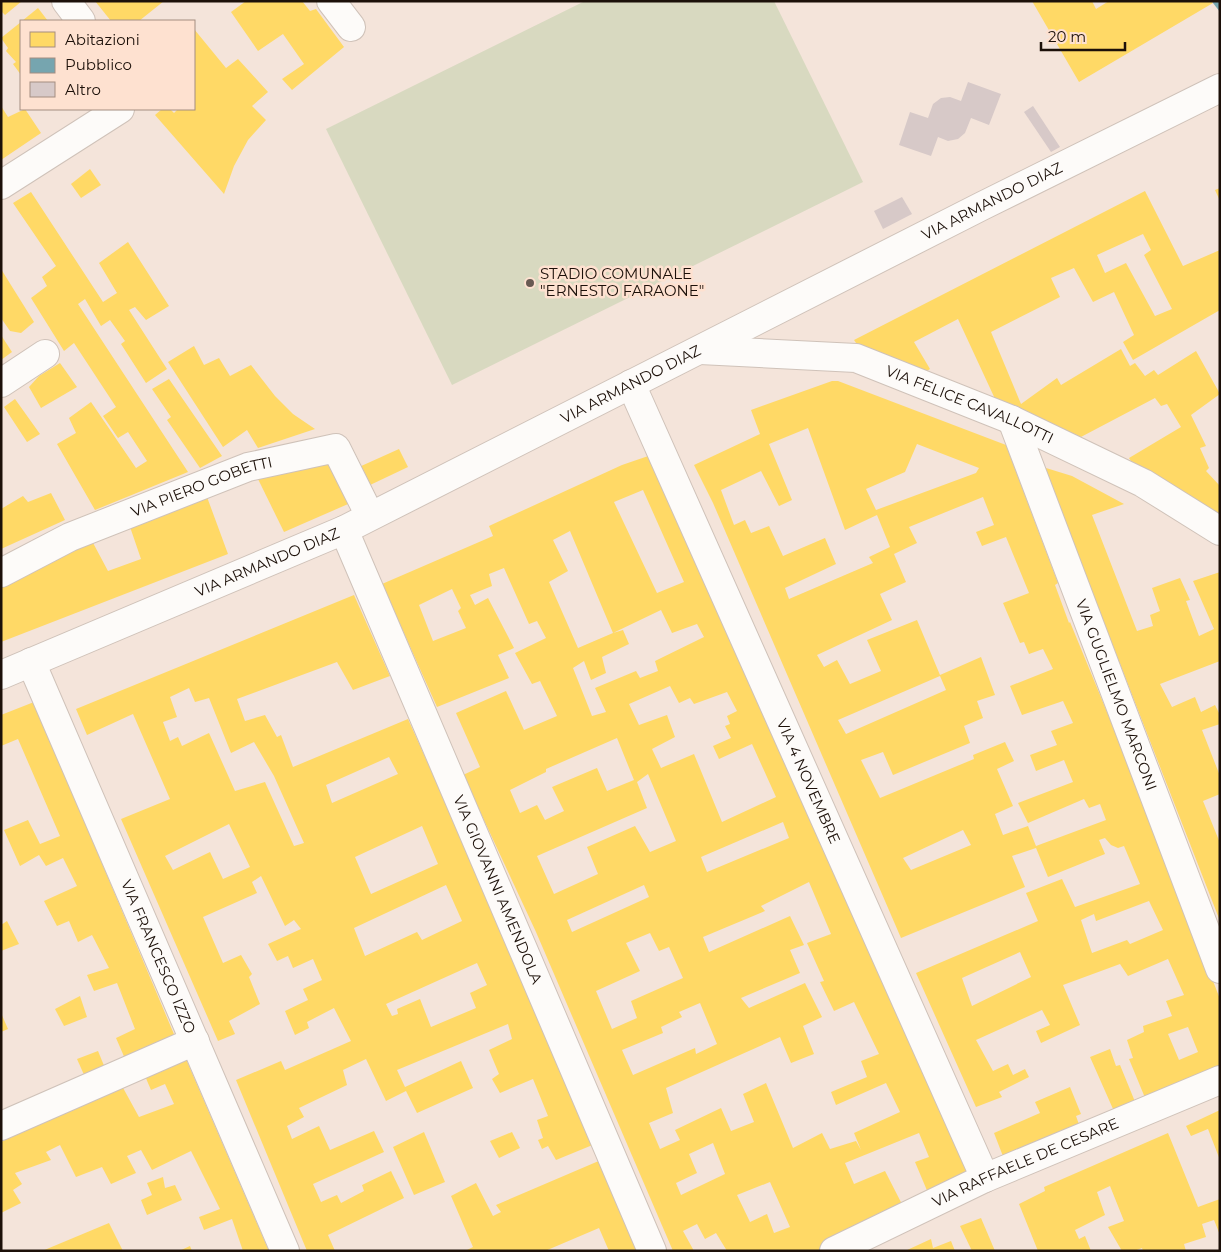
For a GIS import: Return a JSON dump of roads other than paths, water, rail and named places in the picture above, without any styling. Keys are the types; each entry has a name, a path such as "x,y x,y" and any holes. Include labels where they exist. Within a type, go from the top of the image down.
{"street":[{"path":"66,1 80,20"},
{"path":"331,1 351,27"},
{"name":"VIA ARMANDO DIAZ","path":"1,675 344,530 1220,88"},
{"path":"1,185 118,110"},
{"name":"VIA FELICE CAVALLOTTI","path":"698,350 856,358 1012,420 1143,483 1220,531"},
{"path":"1,383 45,354"},
{"name":"VIA 4 NOVEMBRE","path":"631,384 985,1178"},
{"name":"VIA GUGLIELMO MARCONI","path":"1012,420 1220,970"},
{"name":"VIA PIERO GOBETTI","path":"1,573 70,537 248,467 336,448 370,516"},
{"name":"VIA GIOVANNI AMENDOLA","path":"344,530 652,1251"},
{"name":"VIA FRANCESCO IZZO","path":"31,662 285,1251"},
{"path":"1,1126 195,1041"},
{"name":"VIA RAFFAELE DE CESARE","path":"834,1251 985,1178 1220,1080"}],"place":[{"name":"STADIO COMUNALE \"ERNESTO FARAONE\"","path":"530,283"}]}
